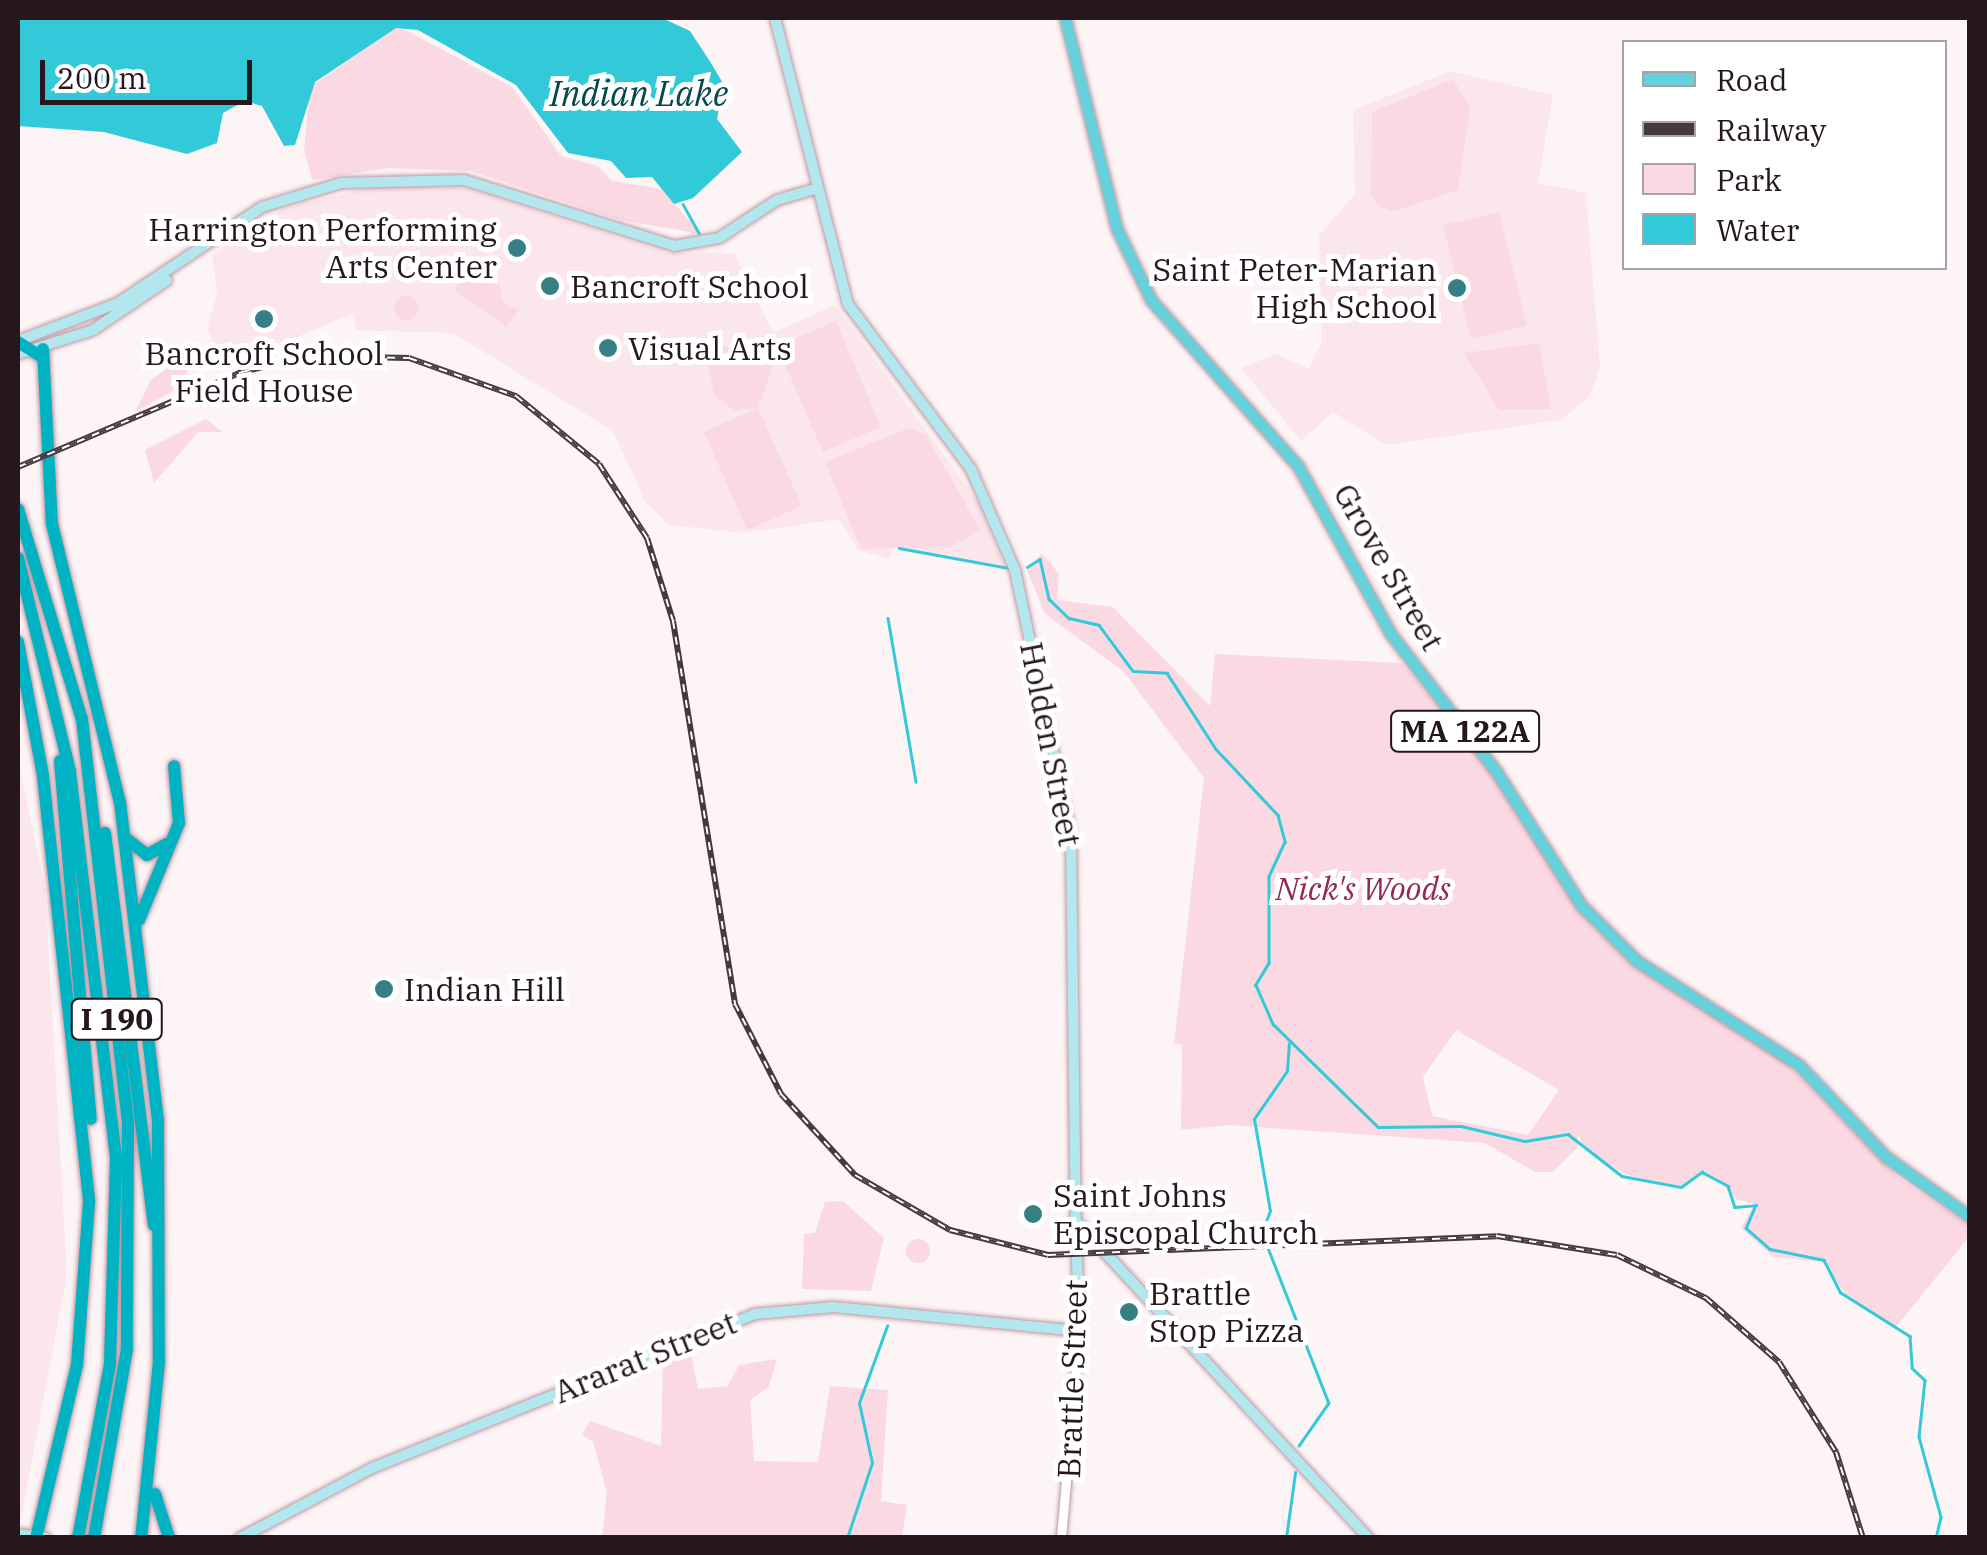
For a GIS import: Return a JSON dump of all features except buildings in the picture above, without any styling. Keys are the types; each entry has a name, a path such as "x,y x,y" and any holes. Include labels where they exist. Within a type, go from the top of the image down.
{"highway":[{"path":"18,342 39,352 52,524 124,832 159,1136 155,1511 169,1538"},
{"name":"I 190","path":"18,509 92,779 132,1224 124,1382 94,1538"},
{"name":"I 190","path":"18,558 60,709 118,1198 109,1376 78,1538"},
{"path":"18,642 43,776 89,1202"},
{"path":"36,1537 77,1366 89,1202 91,1105 60,709"},
{"path":"136,942 144,894 175,834 174,766"},
{"path":"92,779 139,1059 159,1362"},
{"path":"124,832 146,855 175,834"},
{"path":"141,1538 154,1450"}],"main road":[{"name":"Holden Street","path":"776,18 855,318 971,469 1015,570 1071,835 1076,1221"},
{"name":"Grove Street","path":"1065,18 1117,229 1151,300 1298,466 1390,633 1496,771 1581,905 1637,961 1799,1065 1886,1157 1970,1217"},
{"path":"18,342 95,315 174,270 276,200 369,178 495,186 674,246 720,238 777,200 818,188"},
{"path":"18,354 39,352 120,316 174,270"},
{"path":"1076,1221 1369,1538"},
{"name":"Brattle Street","path":"1076,1221 1079,1331"},
{"path":"1076,1251 1103,1249"},
{"name":"Ararat Street","path":"240,1538 372,1468 754,1314 834,1306 1079,1331"},
{"path":"18,1534 46,1538"}],"street":[{"name":"Brattle Street","path":"1060,1538 1079,1331"}],"shaded area":[{"name":"Saint Peter-Marian High School","path":"1451,71 1553,95 1538,183 1586,193 1600,367 1590,396 1561,420 1386,445 1333,412 1301,441 1241,368 1276,354 1309,369 1322,341 1319,236 1355,194 1353,110"},
{"name":"Bancroft School","path":"376,186 466,188 668,253 734,253 773,333 835,305 979,503 1006,571 892,547 889,559 858,550 839,519 744,533 669,525 646,503 613,431 453,333 356,330 354,313 226,367 207,329 217,293 212,255 287,207"},
{"path":"18,760 45,888 67,1274 20,1524"}],"green space":[{"path":"398,26 512,87 561,156 598,166 612,181 662,189 701,234 620,220 471,171 389,168 312,180 304,149 310,87"},
{"path":"1453,79 1470,107 1458,190 1393,212 1381,207 1371,196 1372,112"},
{"path":"1499,212 1527,326 1471,339 1443,225"},
{"path":"465,275 500,285 502,301 519,310 506,327 454,289"},
{"path":"406,296 418,308 406,320 394,308"},
{"path":"836,321 881,427 823,452 777,346"},
{"path":"1539,343 1551,409 1499,410 1464,353"},
{"path":"201,344 180,387 135,412 151,380"},
{"path":"704,345 768,350 775,361 758,408 802,506 747,530 704,432 757,408 734,410 714,395"},
{"path":"206,419 223,432 198,432 154,483 145,450"},
{"path":"909,428 926,435 981,531 949,547 861,549 825,462"},
{"name":"Nick's Woods","path":"1042,553 1059,574 1057,600 1113,607 1210,706 1215,654 1402,663 1482,760 1593,928 1645,974 1786,1063 1899,1178 1969,1225 1969,1237 1896,1327 1847,1296 1822,1262 1773,1257 1741,1228 1755,1204 1736,1199 1719,1180 1703,1174 1678,1187 1627,1175 1585,1150 1578,1134 1578,1147 1553,1172 1535,1172 1485,1143 1229,1125 1181,1130 1182,1044 1174,1044 1204,778 1123,671 1045,614 1027,570","holes":["1456,1030 1559,1090 1528,1135 1432,1116 1423,1077"]},
{"path":"843,1201 884,1238 871,1291 802,1289 804,1234 815,1233 825,1202"},
{"path":"918,1239 930,1251 918,1263 906,1251"},
{"path":"690,1348 698,1389 728,1386 739,1365 777,1359 769,1386 750,1400 754,1461 818,1462 830,1386 888,1390 881,1501 907,1505 902,1537 602,1537 607,1492 593,1442 582,1435 590,1421 661,1446 663,1357"}],"water":[{"name":"Indian Lake","path":"18,18 662,18 690,31 711,63 724,85 717,119 742,152 693,198 674,204 652,177 626,178 611,161 568,153 516,85 418,30 396,28 315,82 295,145 284,146 262,106 245,101 223,113 217,143 187,154 104,132 18,126"}],"waterway":[{"path":"683,204 699,233"},
{"path":"899,548 1009,568"},
{"path":"1027,567 1040,559 1049,599 1069,618 1099,625 1133,671 1167,673 1216,749 1278,815 1285,842 1269,876 1269,963 1256,985 1273,1024 1378,1127 1461,1126 1525,1141 1568,1134 1622,1176 1681,1187 1702,1172 1728,1186 1735,1207 1756,1205 1746,1228 1770,1249 1824,1260 1840,1292 1910,1336 1912,1368 1925,1380 1919,1437 1941,1517 1936,1538"},
{"path":"888,618 916,782"},
{"path":"1263,1230 1270,1211 1254,1119 1287,1071 1289,1044"},
{"path":"1263,1235 1329,1403 1299,1446"},
{"path":"847,1538 872,1463 859,1403 887,1326"},
{"path":"1286,1538 1295,1473"}],"railway":[{"path":"18,467 242,372 307,356 409,358 516,396 599,464 647,538 673,621 735,1004 781,1094 855,1175 950,1230 1048,1255 1497,1236 1617,1255 1706,1298 1779,1362 1836,1452 1863,1538"}],"place":[{"name":"Harrington Performing Arts Center","path":"517,248"},
{"name":"Bancroft School","path":"550,286"},
{"name":"Saint Peter-Marian High School","path":"1457,288"},
{"name":"Bancroft School Field House","path":"264,319"},
{"name":"Visual Arts","path":"608,348"},
{"name":"Indian Hill","path":"384,989"},
{"name":"Saint Johns Episcopal Church","path":"1033,1214"},
{"name":"Brattle Stop Pizza","path":"1129,1312"}]}
